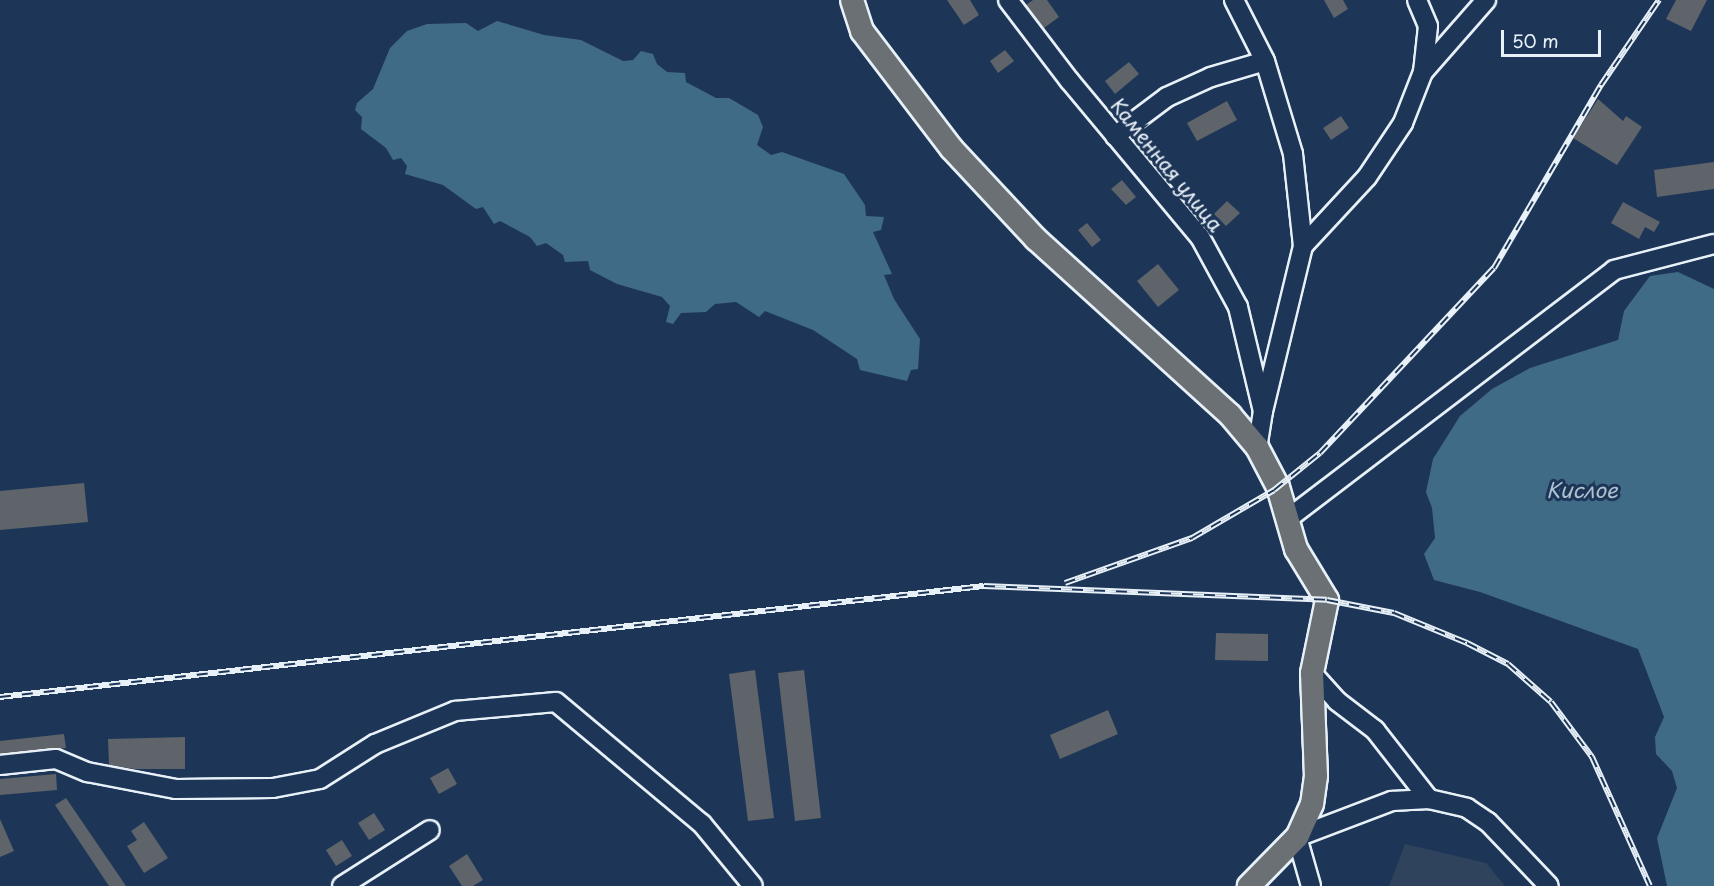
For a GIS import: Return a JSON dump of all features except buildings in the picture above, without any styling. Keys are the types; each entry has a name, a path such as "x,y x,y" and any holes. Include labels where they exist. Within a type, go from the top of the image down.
{"main road":[{"path":"852,0 862,31 952,149 1036,239 1230,415 1257,447 1289,518 1296,549 1327,600 1312,673 1316,776 1312,804 1297,837 1252,886"}],"street":[{"name":"Каменная улица","path":"1008,0 1023,24 1200,237 1238,307 1263,411 1257,447"},
{"path":"1234,0 1264,61 1293,154 1303,246 1263,411"},
{"path":"1303,246 1367,177 1403,123 1423,72 1428,26 1418,0"},
{"path":"1423,72 1486,0"},
{"path":"1115,136 1167,97 1211,77 1264,61"},
{"path":"1289,518 1614,270 1714,244"},
{"path":"1312,673 1337,701 1375,730 1429,799"},
{"path":"0,765 56,759 87,772 176,789 273,788 320,780 375,744 455,711 556,702 702,824 753,886"},
{"path":"1311,886 1297,837 1392,801 1429,799 1467,808 1488,822 1549,886"},
{"path":"342,886 430,830"}],"shaded area":[{"path":"1405,844 1486,863 1505,886 1389,886"}],"water":[{"path":"497,21 544,35 581,40 623,61 633,60 641,51 653,54 657,64 667,72 685,73 686,82 716,98 729,98 758,115 763,127 757,145 771,155 782,152 844,174 865,205 866,216 884,217 881,230 873,232 892,274 884,275 894,299 920,339 918,369 911,370 907,381 860,370 857,359 813,330 765,311 759,317 736,302 715,304 706,312 681,313 673,324 666,322 670,306 662,297 617,284 590,270 588,261 565,262 563,255 546,243 537,246 530,237 500,221 494,224 483,207 476,209 443,185 405,174 407,166 401,158 393,160 386,148 361,129 362,117 355,110 357,103 373,89 390,48 407,31 427,24 466,23 478,31"},
{"name":"Кислое","path":"1678,272 1714,289 1714,886 1667,886 1657,838 1677,788 1672,771 1656,754 1655,737 1664,717 1638,649 1480,592 1434,580 1424,554 1435,538 1432,508 1426,492 1433,459 1460,416 1492,389 1530,368 1618,340 1624,311 1650,276"}],"railway":[{"path":"1065,583 1192,538 1274,490 1320,453 1494,268 1601,85 1659,0"},
{"path":"0,697 984,586 1327,600 1394,613 1467,643 1508,664 1551,702 1592,757 1650,886"}]}
